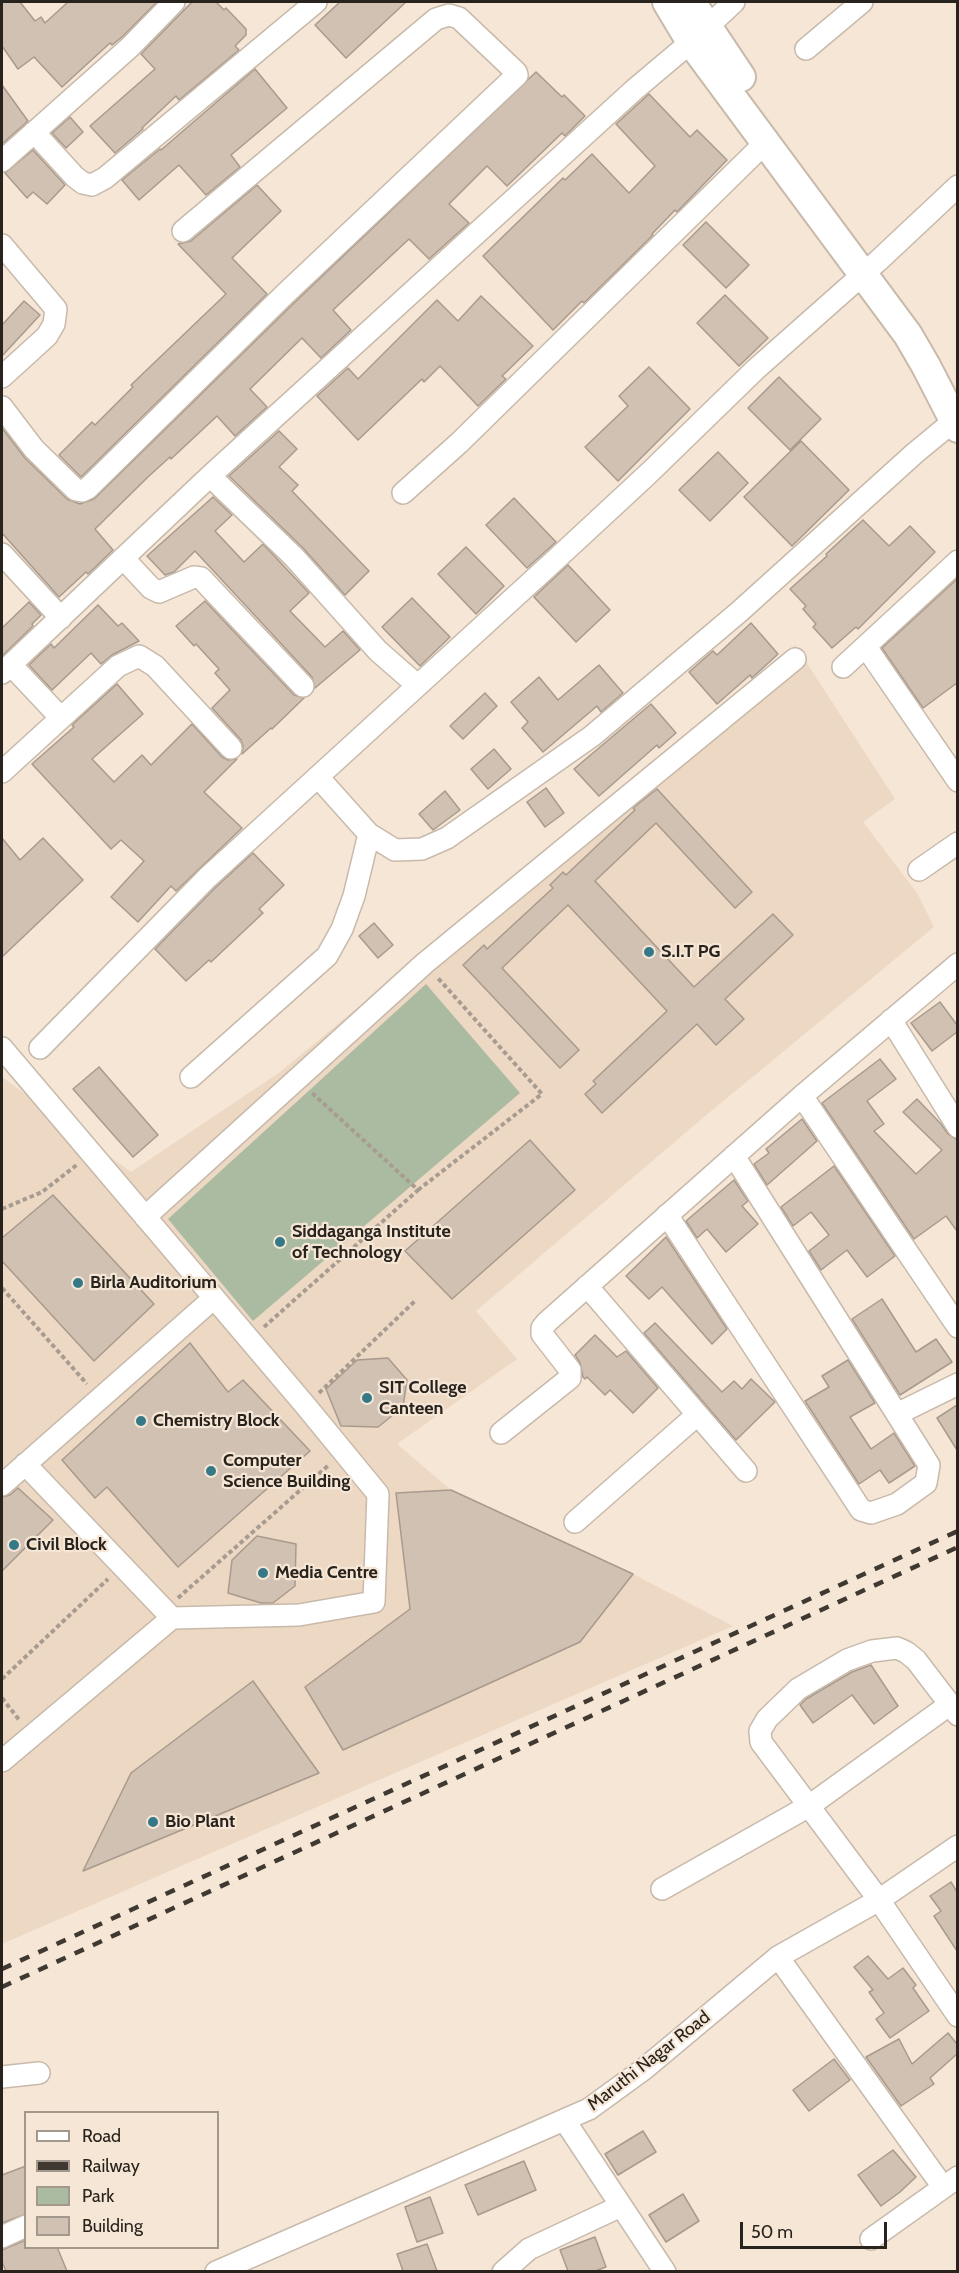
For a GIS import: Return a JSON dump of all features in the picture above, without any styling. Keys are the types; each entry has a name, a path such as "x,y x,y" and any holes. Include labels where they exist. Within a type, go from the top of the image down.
{"street":[{"path":"2,161 130,47 174,2"},
{"path":"34,132 75,177 82,183 92,185 105,178 316,2"},
{"path":"318,777 369,834 395,850 422,849 447,838 601,729 739,612 915,453 956,424 871,267 740,77 667,2"},
{"path":"691,2 699,35 766,142 925,329 957,384"},
{"path":"61,718 6,669 210,476 634,90 734,2"},
{"path":"806,49 862,2"},
{"path":"2,407 34,449 76,490 82,491 88,488 285,295 517,75 516,72 459,18 449,15 436,19 183,231"},
{"path":"403,493 467,435 766,142"},
{"path":"40,1048 207,878 631,490 756,369 871,267 957,186"},
{"path":"2,245 56,309 54,324 47,336 2,377"},
{"path":"210,476 294,557 378,651 417,685"},
{"path":"2,554 61,618"},
{"path":"123,558 151,588 159,592 194,577 201,578 303,686"},
{"path":"843,667 957,561"},
{"path":"866,647 957,781"},
{"path":"2,772 118,666 139,656 155,666 231,748"},
{"path":"145,1217 425,963 795,659"},
{"path":"191,1077 327,956 342,929 354,896 369,834"},
{"path":"919,870 957,843"},
{"path":"501,1433 570,1378 570,1370 542,1334 542,1328 547,1322 802,1096 957,964"},
{"path":"891,1020 957,1128"},
{"path":"2,1048 250,1339 378,1494 374,1602 299,1615 168,1614 2,1761"},
{"path":"802,1096 957,1327"},
{"path":"667,1215 861,1510 871,1513 897,1504 926,1483 929,1465 734,1156"},
{"path":"587,1286 746,1472"},
{"path":"2,1485 214,1298"},
{"path":"897,1414 957,1384"},
{"path":"575,1522 697,1415"},
{"path":"25,1464 168,1614"},
{"path":"662,1889 809,1806 953,1710 916,1660 897,1648 872,1651 847,1660 798,1689 767,1719 760,1731 761,1742 809,1806 879,1900 957,2016"},
{"name":"Maruthi Nagar Road","path":"216,2271 589,2109 644,2069 778,1957 879,1900 956,1851"},
{"path":"778,1957 950,2182 871,2239"},
{"path":"2,2077 39,2073"},
{"path":"565,2121 664,2271"},
{"path":"503,2271 529,2249 621,2205"},
{"path":"2,2237 24,2227"}],"path":[{"path":"250,1339 418,1190 542,1094 425,963"},
{"path":"297,1079 418,1190"},
{"path":"2,1209 42,1192 92,1154"},
{"path":"2,1288 100,1399"},
{"path":"312,1399 415,1301"},
{"path":"168,1614 343,1452"},
{"path":"2,1679 122,1566"},
{"path":"2,1698 32,1735"}],"shaded area":[{"name":"Siddaganga Institute of Technology","path":"795,645 895,799 863,822 917,893 934,927 704,1117 476,1311 517,1359 397,1444 451,1490 633,1574 733,1626 2,1944 2,1077 131,1172 280,1072"}],"green space":[{"path":"426,984 520,1093 253,1321 168,1219"}],"building":[{"path":"2,2 20,2 35,21 41,17 45,23 68,2 157,2 123,36 112,45 110,43 62,87 34,57 18,69 2,46"},
{"path":"192,2 216,2 224,10 226,8 246,29 246,35 235,46 239,50 179,100 176,96 115,153 90,126 155,69 141,54"},
{"path":"340,2 406,2 346,58 315,25"},
{"path":"255,69 287,108 231,155 240,167 206,195 179,165 139,200 122,180 161,150"},
{"path":"536,72 585,116 565,136 562,133 507,186 487,166 449,204 469,223 429,259 409,239 333,310 351,330 321,358 302,338 250,389 267,407 235,436 217,416 171,459 170,457 149,476 95,529 113,550 59,597 2,533 2,428 25,458 67,499 80,504 94,499 293,304"},
{"path":"2,85 28,121 2,144"},
{"path":"649,94 690,137 697,130 727,160 584,303 582,301 553,330 483,256 563,178 565,180 592,154 629,193 655,166 616,124"},
{"path":"70,117 83,132 66,148 52,133"},
{"path":"33,150 65,185 47,204 33,192 27,198 5,173"},
{"path":"257,185 281,211 232,258 267,294 81,477 59,455 92,422 95,425 133,387 131,385 226,294 178,244 191,241"},
{"path":"706,222 749,265 726,288 683,245"},
{"path":"725,295 768,338 739,366 697,323"},
{"path":"481,296 533,346 502,376 506,379 478,406 440,366 424,382 422,379 358,440 317,396 348,368 358,379 437,300 458,321"},
{"path":"24,301 40,315 2,356 2,325"},
{"path":"649,367 690,409 618,481 585,447 628,406 619,396"},
{"path":"779,377 821,419 790,450 748,408"},
{"path":"279,431 297,449 279,467 298,485 292,491 369,571 345,595 303,548 229,476"},
{"path":"801,441 849,490 792,546 744,497"},
{"path":"718,452 748,483 710,521 679,490"},
{"path":"213,497 232,515 215,531 244,562 263,544 309,593 290,611 325,647 343,631 360,650 315,688 312,677 195,551 174,572 165,575 147,556"},
{"path":"514,498 556,542 527,568 486,525"},
{"path":"863,520 889,546 910,526 935,552 858,629 856,627 832,648 813,627 816,624 803,609 806,606 790,589"},
{"path":"466,547 504,586 476,614 438,574"},
{"path":"568,565 610,610 576,642 534,597"},
{"path":"957,579 957,683 923,708 882,648"},
{"path":"412,598 450,637 420,666 382,627"},
{"path":"205,601 294,695 304,698 242,754 241,740 212,708 230,690 215,673 219,669 176,626"},
{"path":"29,602 41,615 2,656 2,628"},
{"path":"98,605 118,626 122,623 139,641 112,655 101,664 91,653 52,690 29,665 51,644 54,648"},
{"path":"751,623 778,654 752,678 750,675 717,704 689,672 713,651 717,655"},
{"path":"599,665 623,693 601,712 597,706 543,752 522,728 528,722 511,702 539,677 558,700"},
{"path":"117,684 143,714 92,759 114,782 142,755 151,765 192,724 222,757 228,760 237,759 204,792 242,828 176,891 171,886 138,922 111,897 144,861 121,840 111,849 32,764 74,727 72,725"},
{"path":"485,693 497,706 463,739 450,726"},
{"path":"651,704 676,733 659,748 657,745 599,796 574,769"},
{"path":"494,749 511,769 488,789 471,769"},
{"path":"546,788 564,813 545,827 527,802"},
{"path":"657,789 752,892 735,908 656,823 595,881 694,987 773,914 793,935 725,999 744,1019 716,1045 697,1024 602,1113 585,1094 596,1084 593,1081 667,1011 568,905 502,968 579,1050 560,1068 463,965 484,945 487,949 553,888 550,885 563,872 566,875 635,810 633,808"},
{"path":"445,791 460,810 433,830 419,814"},
{"path":"2,838 20,860 43,838 83,880 2,957"},
{"path":"253,853 284,885 259,909 263,913 211,962 209,960 186,981 155,949"},
{"path":"374,923 393,945 378,958 359,936"},
{"path":"940,1002 957,1025 957,1032 932,1051 911,1023"},
{"path":"880,1059 896,1079 867,1101 884,1124 874,1131 916,1174 942,1150 903,1112 917,1099 948,1134 957,1140 957,1231 946,1216 914,1239 822,1103"},
{"path":"99,1067 158,1135 133,1157 73,1089"},
{"path":"802,1119 817,1141 767,1185 754,1164 769,1153 766,1149"},
{"path":"530,1140 575,1190 452,1299 405,1251"},
{"path":"834,1166 895,1256 867,1277 847,1250 821,1270 809,1251 829,1235 811,1212 793,1226 781,1207"},
{"path":"734,1180 748,1201 742,1206 758,1224 726,1252 707,1229 697,1238 686,1221"},
{"name":"Birla Auditorium","path":"53,1195 154,1304 94,1361 2,1261 2,1238"},
{"path":"666,1237 727,1329 712,1344 662,1287 649,1299 626,1276"},
{"path":"882,1299 916,1352 936,1339 952,1362 900,1395 852,1319"},
{"path":"655,1323 722,1392 734,1381 742,1389 751,1379 775,1402 736,1440 644,1333"},
{"path":"595,1335 617,1357 626,1351 658,1388 633,1413 610,1390 605,1395 587,1377 585,1379 583,1377 580,1363 575,1355"},
{"name":"Computer Science Building","path":"190,1343 228,1392 243,1380 310,1451 178,1567 107,1487 95,1498 62,1460"},
{"name":"SIT College Canteen","path":"388,1358 407,1380 403,1407 378,1427 341,1426 326,1389 357,1360"},
{"path":"848,1360 875,1403 850,1417 871,1449 894,1433 915,1466 889,1483 880,1470 859,1484 805,1401 829,1387 822,1376"},
{"path":"957,1405 957,1450 937,1418"},
{"name":"Civil Block","path":"18,1488 53,1520 2,1571 2,1497 10,1495"},
{"path":"451,1490 633,1574 580,1642 343,1750 305,1687 410,1609 396,1493"},
{"name":"Media Centre","path":"257,1536 296,1544 295,1586 273,1603 261,1603 228,1593 232,1560"},
{"path":"871,1665 898,1706 874,1724 852,1695 813,1723 800,1705 806,1699 852,1672"},
{"name":"Bio Plant","path":"253,1681 319,1773 83,1871 131,1773"},
{"path":"951,1882 957,1892 957,1951 934,1916 941,1911 930,1896"},
{"path":"868,1956 888,1979 903,1968 916,1985 913,1988 929,2011 890,2038 876,2019 884,2013 869,1992 873,1990 854,1967"},
{"path":"948,2033 957,2044 957,2054 930,2078 934,2084 901,2106 866,2057 899,2039 912,2064"},
{"path":"834,2059 850,2080 809,2111 793,2090"},
{"path":"643,2131 656,2152 618,2175 605,2154"},
{"path":"893,2150 916,2177 881,2206 858,2175"},
{"path":"524,2161 536,2190 478,2215 465,2185"},
{"path":"24,2167 24,2215 2,2223 2,2175"},
{"path":"683,2194 699,2221 666,2242 649,2215"},
{"path":"430,2197 443,2233 417,2242 405,2207"},
{"path":"595,2237 606,2267 595,2271 568,2271 560,2250"},
{"path":"24,2241 24,2249 58,2249 67,2271 6,2271 2,2262 2,2250"},
{"path":"427,2244 437,2271 403,2271 397,2254"}],"railway":[{"path":"2,1969 958,1531"},
{"path":"2,1987 958,1547"}],"place":[{"name":"S.I.T PG","path":"649,952"},
{"name":"Siddaganga Institute of Technology","path":"280,1242"},
{"name":"Birla Auditorium","path":"78,1283"},
{"name":"SIT College Canteen","path":"367,1398"},
{"name":"Chemistry Block","path":"141,1421"},
{"name":"Computer Science Building","path":"211,1471"},
{"name":"Civil Block","path":"14,1545"},
{"name":"Media Centre","path":"263,1573"},
{"name":"Bio Plant","path":"153,1822"}]}
